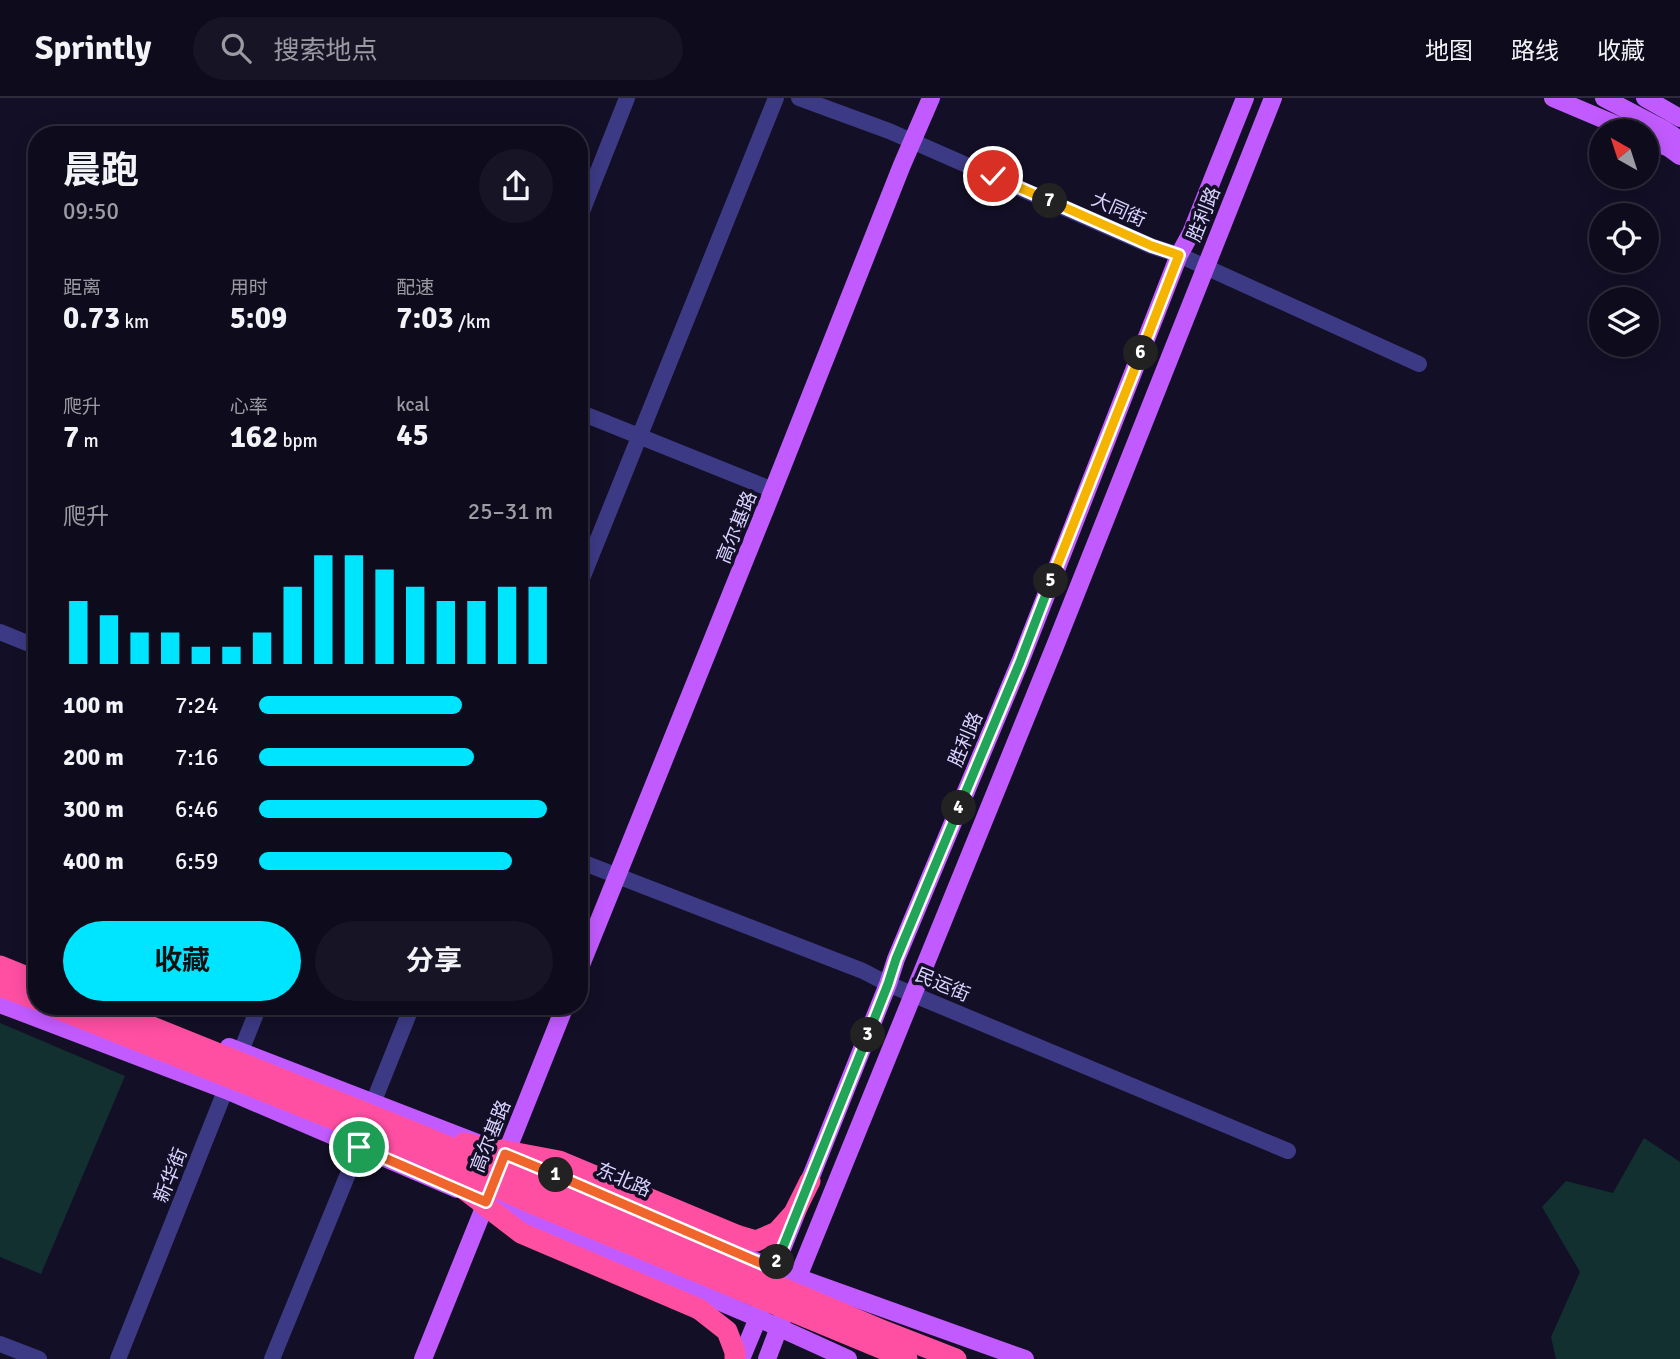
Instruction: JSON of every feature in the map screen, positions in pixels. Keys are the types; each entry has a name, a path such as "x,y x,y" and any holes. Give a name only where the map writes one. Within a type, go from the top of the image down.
{"highway":[{"path":"0,966 28,977"},
{"path":"0,986 28,997"},
{"name":"东北路","path":"75,1015 419,1144 956,1359"},
{"name":"东北路","path":"121,1015 419,1144 529,1202 907,1359"},
{"path":"419,1144 559,1161 756,1241 777,1232 794,1213 810,1181"},
{"path":"419,1144 521,1233 699,1309 727,1331 735,1359"}],"main road":[{"name":"高尔基路","path":"588,948 930,98"},
{"name":"胜利路","path":"741,1359 896,959 1020,662 1179,255 1191,233 1245,98"},
{"name":"胜利路","path":"767,1359 797,1277 1055,646 1273,98"},
{"path":"1553,98 1603,119"},
{"path":"1604,98 1680,140"},
{"path":"1645,98 1680,118"},
{"path":"1659,143 1680,156"},
{"path":"0,955 28,966"},
{"path":"0,1004 28,1015"},
{"path":"29,1015 226,1090 848,1359"},
{"name":"东北路","path":"150,1015 505,1154 774,1269 1025,1359"},
{"name":"高尔基路","path":"423,1359 561,1015"}],"street":[{"path":"588,196 627,98"},
{"path":"588,564 776,98"},
{"name":"大同街","path":"799,98 890,131 1152,246 1179,255 1419,363"},
{"path":"588,416 774,490"},
{"path":"0,632 28,643"},
{"name":"民运街","path":"588,865 863,971 888,984 1288,1151"},
{"name":"新华街","path":"118,1359 255,1015"},
{"path":"373,1103 408,1015"},
{"path":"272,1359 359,1147"},
{"path":"0,1344 39,1359"}],"green space":[{"path":"0,1023 125,1076 41,1274 0,1257"},
{"path":"1644,1138 1680,1162 1680,1359 1556,1359 1551,1337 1580,1272 1542,1207 1566,1181 1613,1193"}],"route":[{"path":"359,1147 486,1202 505,1154 774,1269 896,959 1020,662 1179,255 1152,246 993,176"}]}
